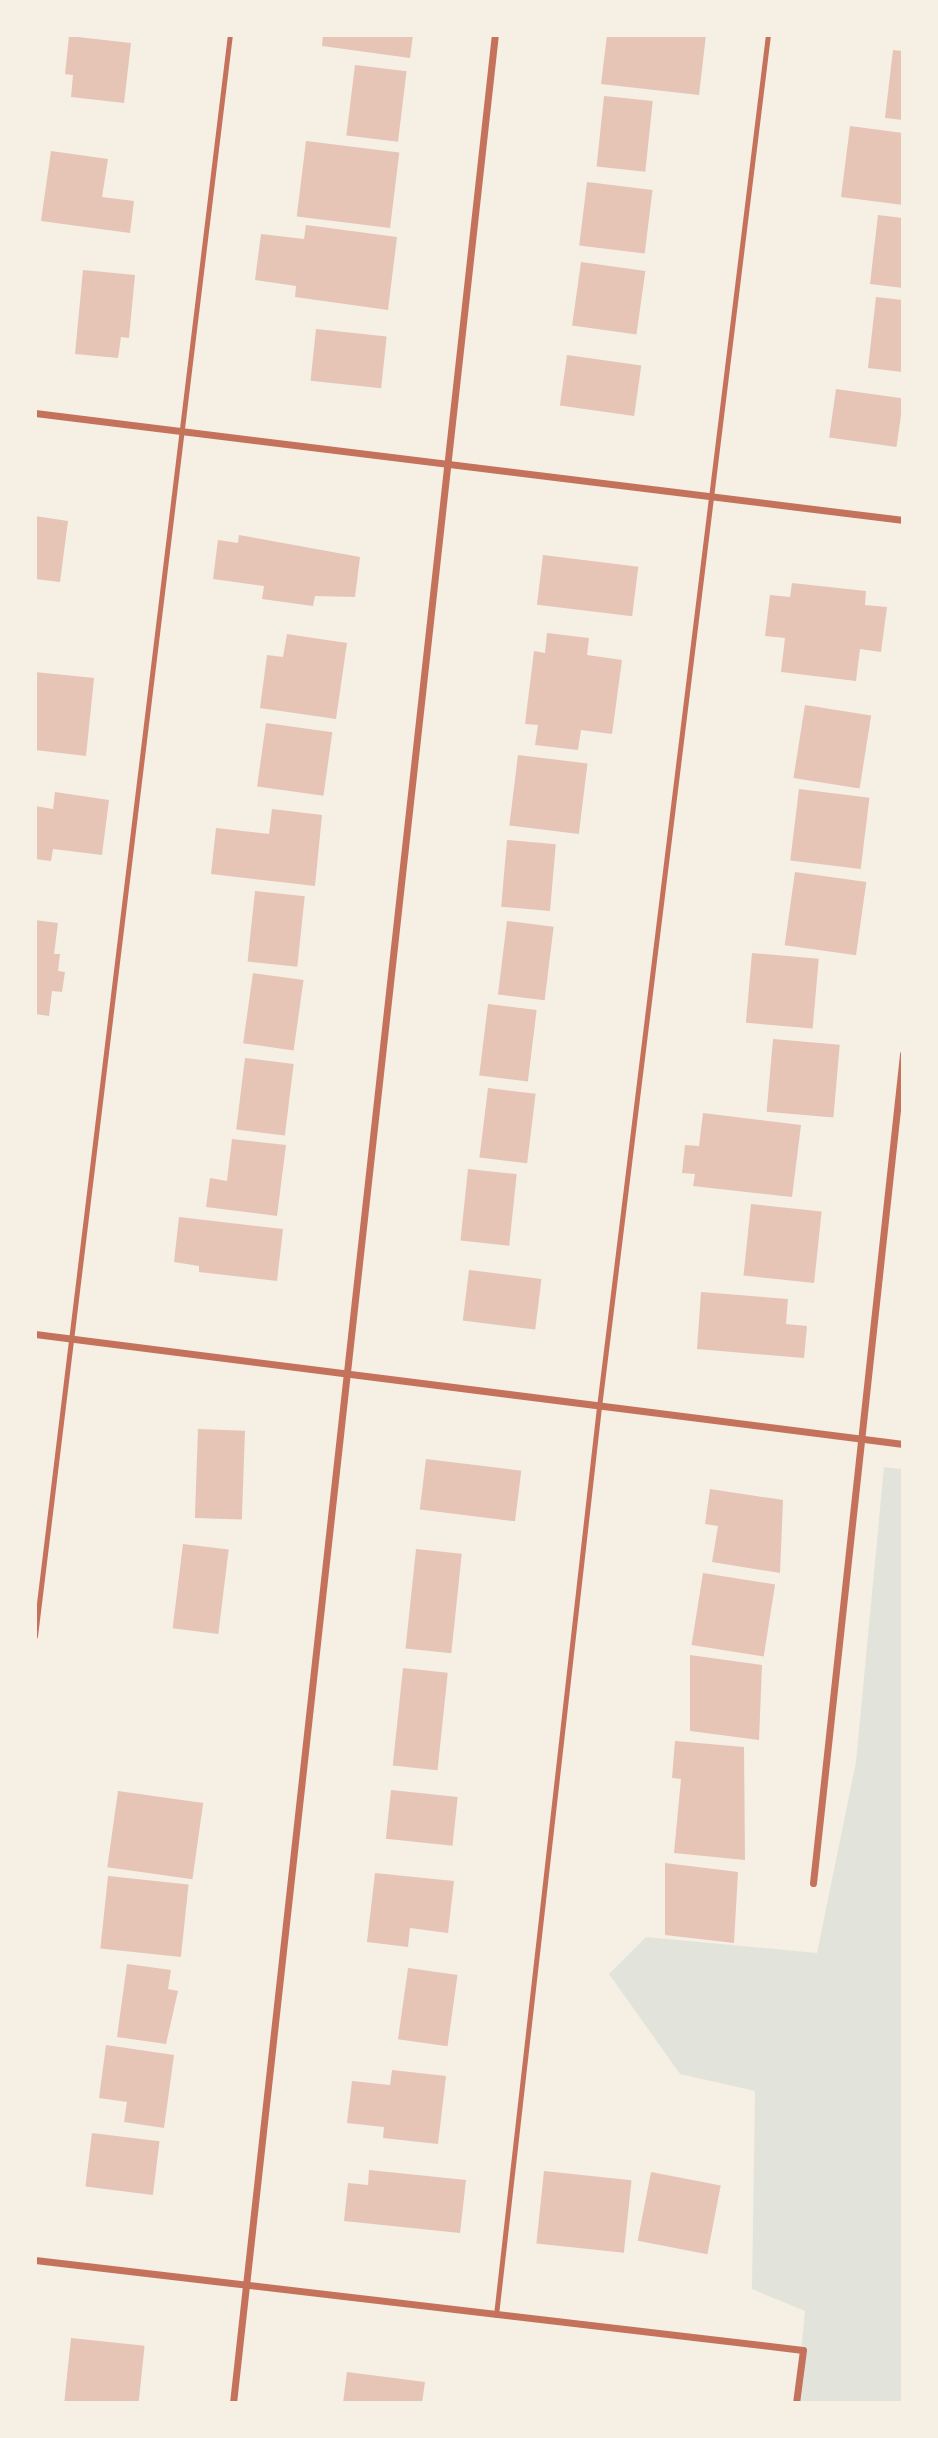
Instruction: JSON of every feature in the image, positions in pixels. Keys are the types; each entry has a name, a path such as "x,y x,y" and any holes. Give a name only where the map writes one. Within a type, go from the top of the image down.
{"street":[{"path":"233,2403 342,1374 495,35"},
{"path":"35,413 447,466 903,520"},
{"path":"813,1883 903,1054"},
{"path":"35,1334 903,1444"},
{"path":"35,2260 803,2350 796,2403"}],"lane":[{"path":"35,1636 230,35"},
{"path":"496,2315 599,1407 709,495 768,35"}],"shaded area":[{"path":"884,1467 903,1469 903,2403 796,2403 805,2311 752,2289 755,2091 680,2074 609,1974 646,1937 817,1953 856,1762"}],"building":[{"path":"323,35 413,35 410,58 322,46"},
{"path":"607,35 706,35 699,95 601,84"},
{"path":"69,36 131,43 124,103 71,97 73,75 65,74"},
{"path":"893,50 903,51 903,120 885,118"},
{"path":"355,65 407,71 398,142 346,135"},
{"path":"604,96 653,101 645,172 597,167"},
{"path":"850,126 903,133 903,205 841,197"},
{"path":"306,141 399,152 390,228 297,216"},
{"path":"51,151 108,159 102,197 134,201 130,233 41,221"},
{"path":"587,182 653,190 645,254 579,246"},
{"path":"878,215 903,218 903,288 870,284"},
{"path":"306,225 397,237 388,310 295,297 296,286 255,280 261,234 304,239"},
{"path":"581,262 645,271 636,334 572,325"},
{"path":"83,270 135,275 129,338 121,337 118,358 75,354"},
{"path":"876,297 903,300 903,372 868,368"},
{"path":"316,329 387,336 381,388 311,381"},
{"path":"567,355 641,365 634,416 560,406"},
{"path":"836,389 903,398 897,447 829,438"},
{"path":"35,516 68,521 60,582 35,579"},
{"path":"239,535 360,557 355,597 315,596 313,606 262,599 264,586 213,579 218,540 238,543"},
{"path":"543,555 638,567 632,616 537,605"},
{"path":"792,583 866,591 865,605 887,607 881,652 860,649 856,681 781,672 785,638 765,636 770,595 790,597"},
{"path":"547,633 589,638 587,655 622,660 612,734 581,730 578,750 535,745 538,725 525,724 534,651 545,653"},
{"path":"287,634 347,643 336,719 260,708 267,655 283,657"},
{"path":"35,672 94,678 86,756 35,750"},
{"path":"805,705 871,715 860,789 793,778"},
{"path":"266,723 332,732 323,796 257,786"},
{"path":"518,755 587,764 579,834 509,825"},
{"path":"799,789 869,798 861,869 790,860"},
{"path":"55,792 109,800 102,855 53,849 51,861 35,859 35,806 53,809"},
{"path":"272,809 322,815 315,886 211,874 216,828 269,834"},
{"path":"507,840 556,844 550,911 501,907"},
{"path":"795,872 866,882 856,955 785,945"},
{"path":"255,891 305,896 297,967 248,962"},
{"path":"35,920 58,923 54,954 60,954 58,971 65,972 62,992 52,991 49,1016 35,1014"},
{"path":"507,921 554,927 545,1000 498,994"},
{"path":"752,953 819,959 813,1029 746,1023"},
{"path":"253,973 304,980 294,1050 243,1043"},
{"path":"488,1004 537,1010 528,1081 479,1075"},
{"path":"773,1039 840,1045 833,1118 767,1112"},
{"path":"245,1058 294,1064 285,1135 236,1129"},
{"path":"488,1088 536,1094 527,1163 479,1157"},
{"path":"703,1113 801,1125 792,1197 693,1186 695,1174 682,1173 685,1145 699,1146"},
{"path":"232,1139 286,1145 277,1216 206,1207 210,1178 227,1181"},
{"path":"468,1169 517,1174 509,1246 460,1241"},
{"path":"751,1204 822,1211 814,1283 743,1276"},
{"path":"179,1217 283,1229 277,1281 199,1272 199,1266 174,1262"},
{"path":"469,1270 541,1279 535,1330 463,1321"},
{"path":"701,1292 788,1299 786,1324 807,1326 804,1358 697,1349"},
{"path":"198,1429 245,1431 242,1520 195,1518"},
{"path":"426,1459 521,1471 515,1521 420,1510"},
{"path":"710,1489 783,1500 780,1573 712,1562 718,1526 705,1524"},
{"path":"183,1544 229,1550 218,1634 173,1628"},
{"path":"416,1549 462,1554 451,1653 406,1648"},
{"path":"703,1573 775,1584 764,1657 692,1645"},
{"path":"690,1655 762,1665 759,1740 690,1731"},
{"path":"403,1668 448,1673 438,1770 393,1765"},
{"path":"675,1741 744,1747 745,1860 674,1853 681,1779 672,1778"},
{"path":"391,1790 458,1797 453,1846 386,1839"},
{"path":"118,1791 203,1803 192,1879 107,1867"},
{"path":"665,1863 738,1872 734,1943 665,1935"},
{"path":"375,1873 454,1881 448,1933 410,1928 408,1947 367,1942"},
{"path":"108,1876 189,1884 181,1957 100,1949"},
{"path":"127,1964 171,1970 168,1989 178,1991 166,2044 117,2037"},
{"path":"408,1968 458,1975 447,2046 398,2039"},
{"path":"106,2045 174,2055 164,2128 124,2122 127,2102 99,2098"},
{"path":"392,2070 446,2076 438,2144 383,2138 384,2127 347,2123 352,2081 390,2085"},
{"path":"92,2133 159,2141 153,2195 85,2187"},
{"path":"369,2170 466,2180 460,2233 344,2221 348,2183 368,2185"},
{"path":"544,2171 632,2180 624,2253 536,2244"},
{"path":"651,2172 721,2186 707,2254 638,2241"},
{"path":"71,2338 145,2346 139,2403 64,2403"},
{"path":"347,2372 425,2382 422,2403 343,2403"}]}
